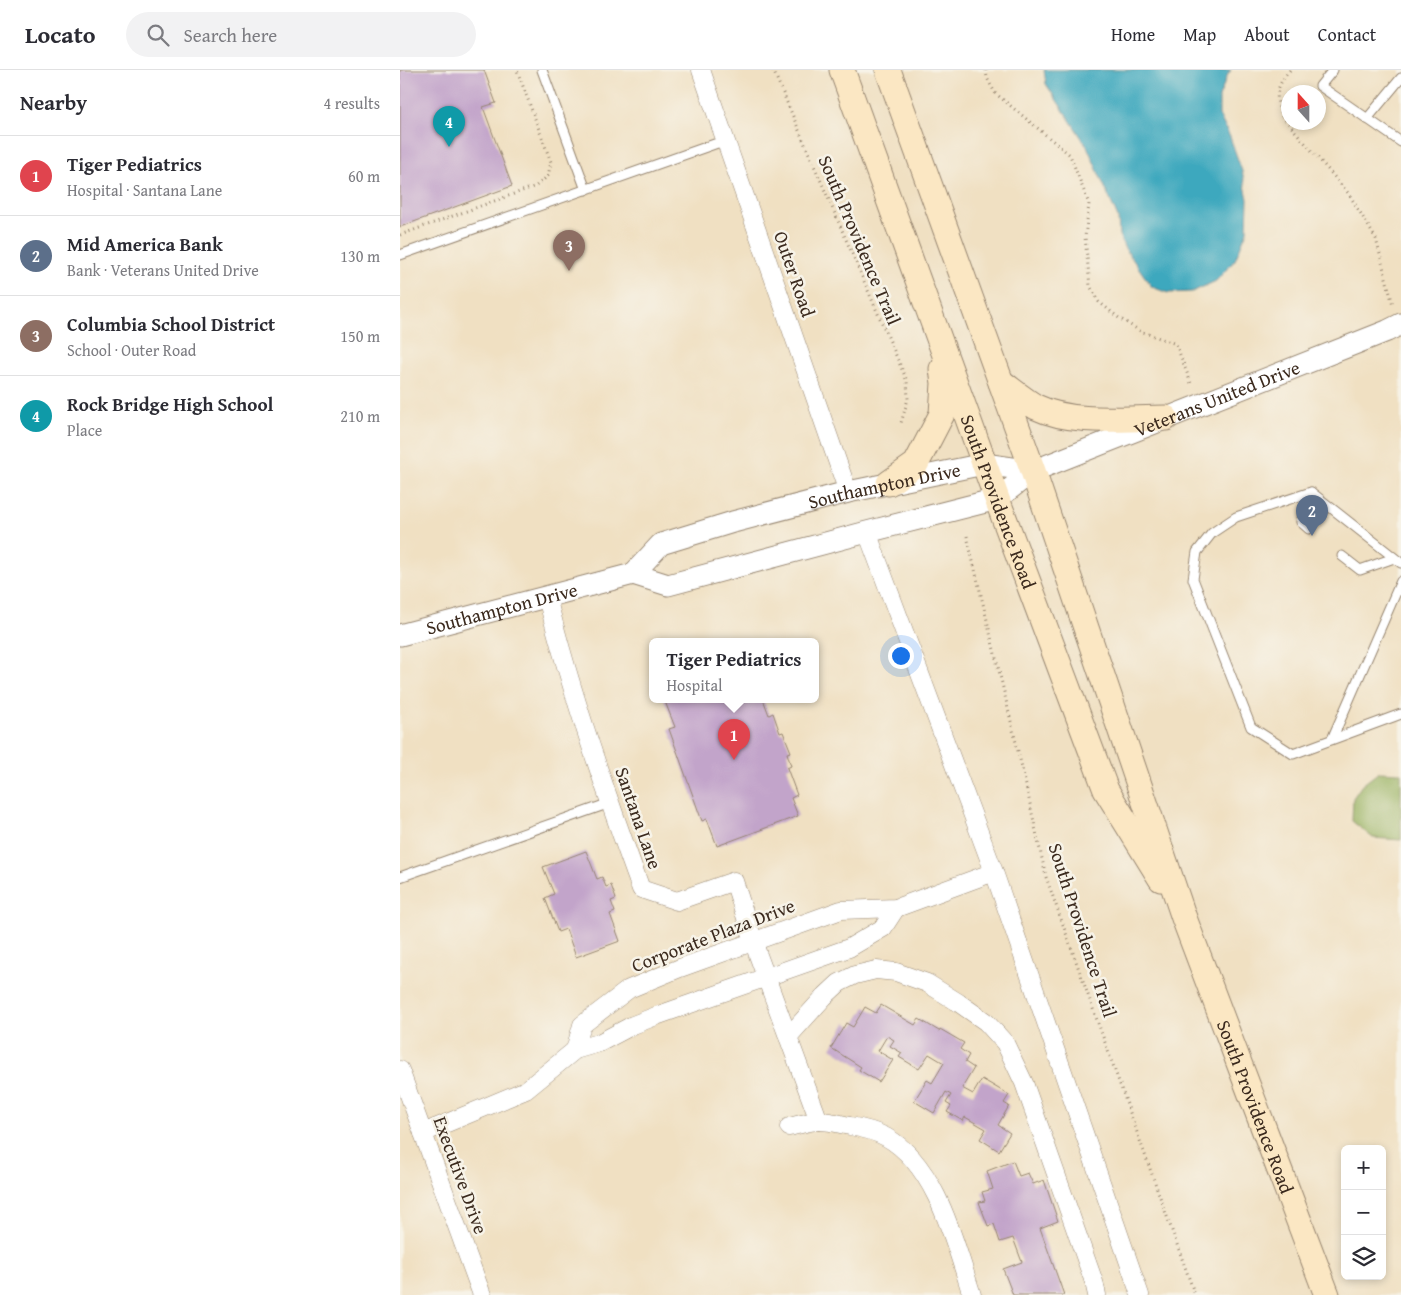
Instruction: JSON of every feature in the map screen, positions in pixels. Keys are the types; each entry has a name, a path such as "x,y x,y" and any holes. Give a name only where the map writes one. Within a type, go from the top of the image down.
{"main road":[{"name":"South Providence Road","path":"842,70 984,464 1106,790 1184,918"},
{"name":"South Providence Road","path":"888,70 1033,471 1184,918 1327,1295"},
{"path":"889,484 916,464 942,414 944,384 938,336"},
{"path":"1001,382 1035,406 1055,414 1083,419 1166,418"}],"street":[{"name":"Outer Road","path":"701,70 848,492"},
{"name":"Veterans United Drive","path":"1033,471 1200,404 1256,384 1387,331 1399,324"},
{"name":"Southampton Drive","path":"400,635 633,574 661,544 733,522 848,492 984,464 1033,471"},
{"name":"Southampton Drive","path":"633,574 668,585 997,499 1033,471"},
{"path":"867,532 994,872 1140,1295"},
{"name":"Santana Lane","path":"547,597 561,652 610,803 641,889 677,901 734,881 766,977 819,1121"},
{"name":"Corporate Plaza Drive","path":"575,1050 582,1025 629,989 680,968 841,910 896,908 994,872"},
{"path":"423,1133 526,1090 575,1050 599,1043 633,1025 656,1016 849,948 883,928 896,908"},
{"path":"788,1037 839,983 855,975 876,970 896,972 927,983 986,1022 1005,1044 1024,1083 1097,1295"},
{"name":"Executive Drive","path":"400,1070 482,1295"},
{"path":"789,1127 819,1121 865,1129 887,1138 906,1152 931,1184 946,1219 972,1295"}],"lane":[{"path":"542,70 586,190"},
{"path":"1333,70 1320,86 1401,142"},
{"path":"1368,119 1401,78"},
{"path":"400,255 726,140"},
{"path":"1308,529 1301,522 1311,492"},
{"path":"1311,492 1397,561"},
{"path":"1311,492 1236,516 1212,533 1197,552 1193,579 1251,727 1293,754 1401,714"},
{"path":"1342,556 1360,570 1397,561"},
{"path":"1332,739 1398,594 1401,581"},
{"path":"400,877 610,803"}],"path":[{"path":"400,235 536,186 548,176 551,162 517,70"},
{"name":"South Providence Trail","path":"773,70 907,382 908,399 901,423"},
{"path":"986,70 987,78 995,93 1070,155 1089,204 1085,236 1090,286 1099,302 1119,318 1140,331 1176,344 1200,404"},
{"path":"1290,70 1280,82 1276,102 1282,116 1349,194 1376,239 1399,324"},
{"name":"South Providence Trail","path":"967,536 1046,877 1195,1295"}],"green space":[{"path":"1379,772 1401,773 1401,840 1373,838 1352,821 1353,798 1362,785"}],"water":[{"path":"1044,70 1231,70 1219,97 1219,115 1230,137 1242,171 1248,199 1247,231 1235,260 1216,281 1192,292 1168,293 1152,287 1124,247 1119,235 1118,218 1087,146 1046,84"}],"building":[{"path":"400,70 484,70 496,103 483,107 512,186 400,227"},
{"path":"666,703 764,703 769,715 773,713 780,733 783,732 791,752 787,753 791,766 787,768 797,795 791,798 798,816 717,846 707,819 702,821 669,729 675,727"},
{"path":"586,851 597,879 602,877 606,887 611,885 616,899 611,901 615,912 610,914 620,941 576,957 566,929 558,932 545,898 554,894 543,867"},
{"path":"881,1005 915,1025 919,1019 964,1043 960,1049 969,1055 965,1062 974,1068 962,1088 973,1094 982,1079 1009,1095 1004,1103 1009,1106 998,1125 1010,1133 999,1151 980,1139 986,1129 965,1117 963,1121 947,1112 951,1106 946,1103 951,1095 946,1092 934,1113 914,1101 927,1080 932,1083 944,1063 929,1054 919,1069 899,1057 902,1053 890,1046 894,1040 887,1036 878,1051 893,1060 879,1082 859,1070 861,1067 831,1048 846,1023 853,1027 865,1007 876,1013"},
{"path":"1013,1161 1019,1176 1028,1173 1033,1184 1044,1180 1058,1221 1040,1228 1064,1295 1013,1295 1003,1269 1022,1262 1013,1238 1000,1242 994,1224 988,1226 979,1202 985,1201 982,1192 993,1189 987,1171"}],"place":[{"name":"Rock Bridge High School","path":"449,147"},
{"name":"Columbia School District","path":"569,271"},
{"name":"Mid America Bank","path":"1312,536"},
{"name":"Tiger Pediatrics","path":"734,760"}]}
